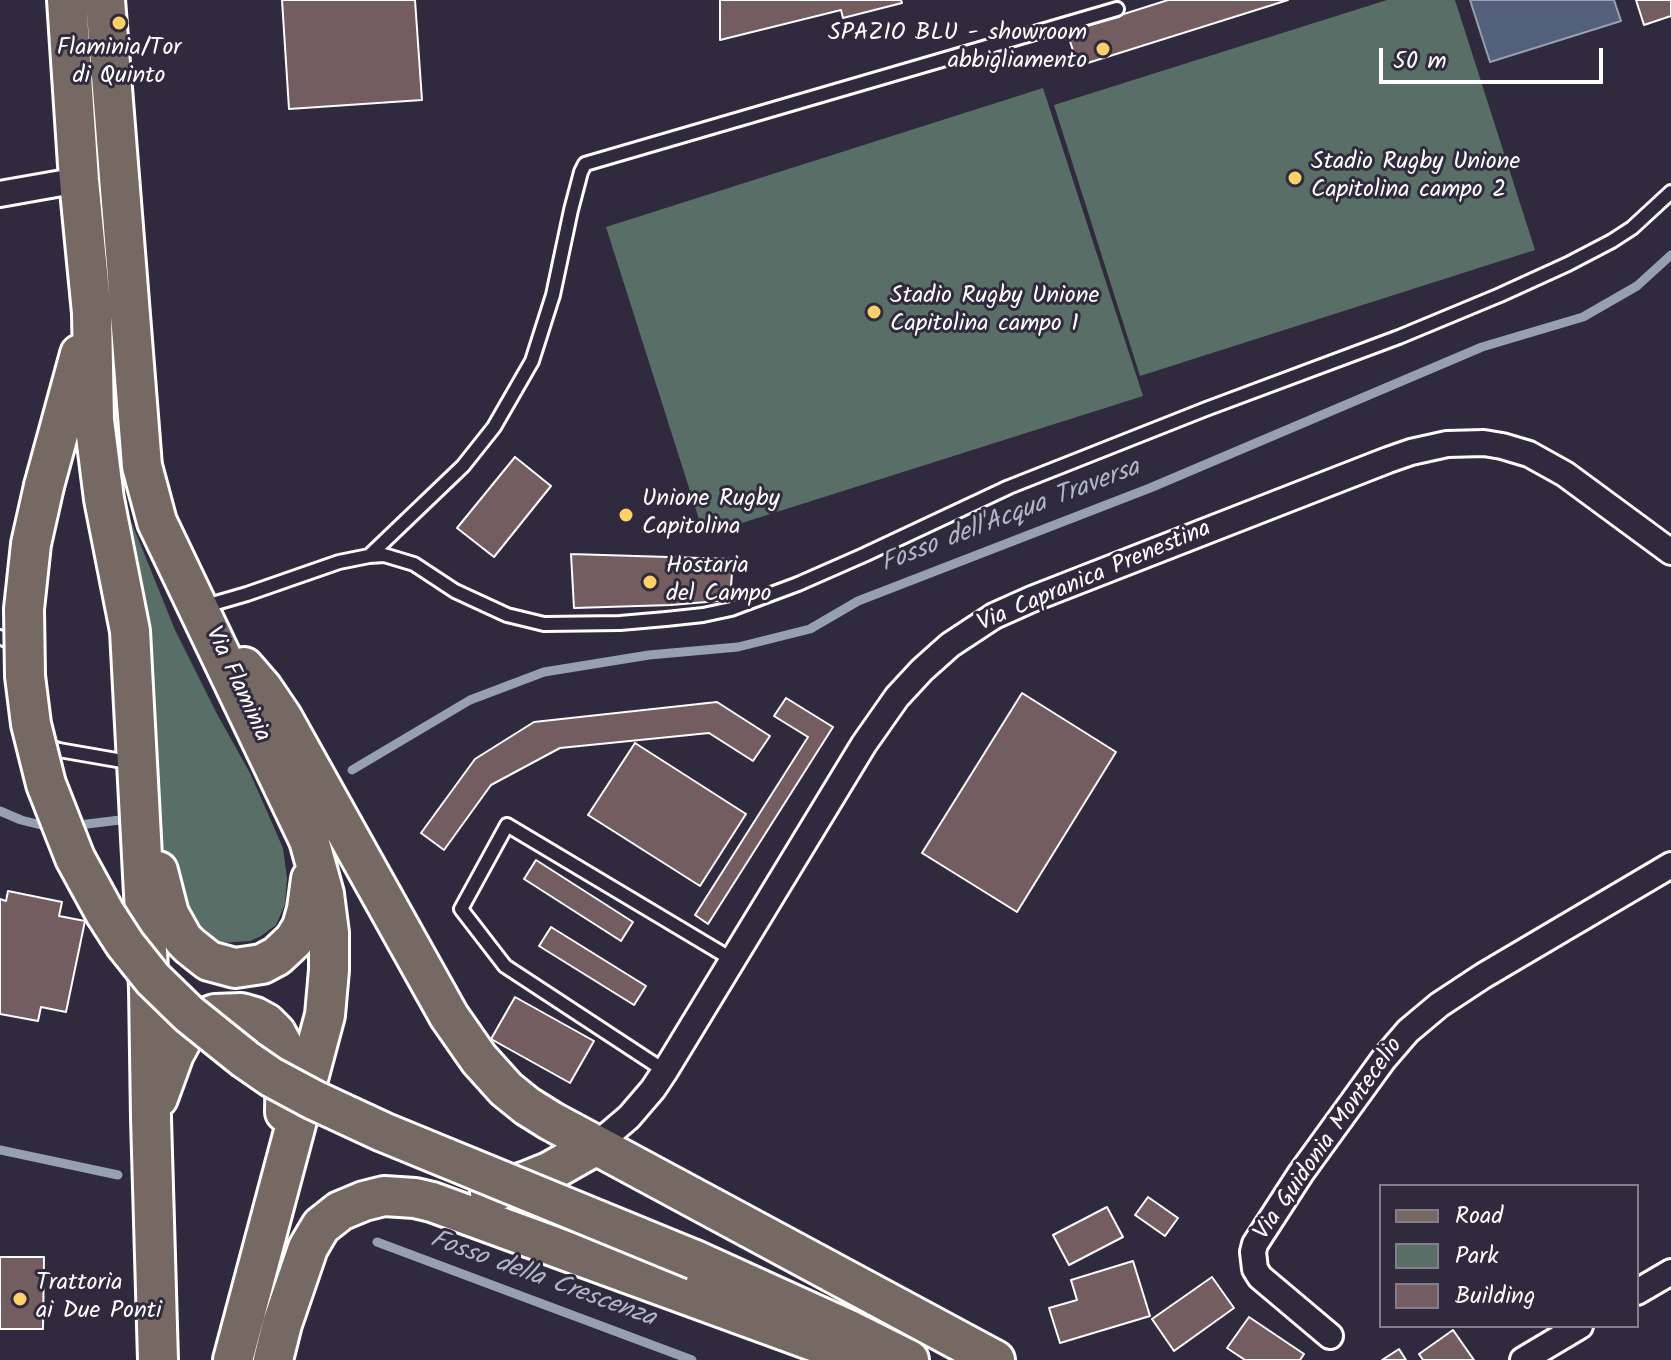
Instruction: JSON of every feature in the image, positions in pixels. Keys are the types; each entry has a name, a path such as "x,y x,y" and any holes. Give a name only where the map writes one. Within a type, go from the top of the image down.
{"main road":[{"path":"67,0 92,313 96,447 130,631 149,988 158,1360"},
{"name":"Via Flaminia","path":"105,0 142,466 157,522 309,840 326,905 329,933 328,993 319,1040 233,1360"},
{"path":"92,313 32,536 24,609 25,676 31,724 46,784 75,858 125,944 153,979 189,1014 271,1077 314,1100 383,1132 695,1260 909,1360"},
{"path":"216,643 255,679 282,717 439,999 498,1082 527,1106 595,1146 995,1360"},
{"path":"141,823 156,862 169,914 178,931 190,946 209,961 235,968 252,967 270,960 283,951 298,933 310,893 309,840"},
{"path":"151,1118 174,1054 185,1034 204,1018 215,1014 241,1013 255,1017 276,1033 286,1058 284,1163"},
{"path":"432,1202 490,1193 529,1180 595,1146"},
{"path":"273,1360 308,1248 321,1226 340,1211 376,1197 405,1197 432,1202 865,1360"}],"street":[{"path":"0,194 79,180"},
{"name":"Via Capranica Prenestina","path":"595,1146 642,1103 665,1071 864,744 897,697 950,645 977,626 1012,608 1400,455 1447,444 1484,443 1529,454 1565,474 1671,552"},
{"name":"Via Guidonia Montecelio","path":"1330,1336 1260,1277 1255,1269 1255,1244 1301,1173 1383,1060 1408,1031 1439,1005 1671,865"},
{"path":"1639,1291 1671,1272"},
{"path":"1523,1360 1577,1328"}],"lane":[{"path":"369,556 463,466 494,427 532,361 553,295 571,210 585,164 1117,9"},
{"path":"199,608 339,562 384,555 414,564 455,591 492,609 518,619 544,624 620,623 703,615 731,609 837,567 1009,487 1500,295 1612,241 1632,228 1671,192"},
{"path":"0,637 12,643 17,651 22,670 23,717 35,741 50,748 137,764"},
{"path":"665,1071 505,966 461,909 507,825 733,960"}],"green space":[{"name":"Stadio Rugby Unione Capitolina campo 2","path":"1387,0 1455,0 1535,250 1140,376 1054,105"},
{"name":"Stadio Rugby Unione Capitolina campo 1","path":"1043,88 1143,396 704,535 606,227"},
{"path":"131,521 175,630 250,773 283,848 287,878 285,904 276,925 250,941 220,943 211,941 195,929 168,867 153,809 150,633"}],"water":[{"path":"1470,0 1614,0 1621,21 1490,62"}],"building":[{"path":"282,0 415,0 422,100 289,109"},
{"path":"720,0 901,0 902,3 843,18 841,10 720,40"},
{"name":"SPAZIO BLU - showroom abbigliamento","path":"1168,0 1288,0 1078,66 1067,32"},
{"path":"1636,0 1671,0 1671,16 1644,25"},
{"path":"515,457 551,486 494,557 457,528"},
{"path":"571,554 733,559 730,600 574,608"},
{"path":"1022,693 1116,752 1017,912 922,853"},
{"path":"786,698 833,727 708,924 695,915 808,737 774,716"},
{"path":"717,702 770,736 753,761 709,733 560,748 491,785 444,850 421,833 475,759 534,722"},
{"path":"635,743 746,814 700,886 588,815"},
{"path":"536,860 633,922 621,941 524,879"},
{"path":"8,891 62,902 59,916 85,921 66,1012 41,1007 38,1021 0,1014 0,899 6,901"},
{"path":"551,927 646,986 634,1005 539,946"},
{"path":"515,997 594,1041 570,1083 491,1039"},
{"path":"1148,1197 1178,1218 1165,1236 1135,1215"},
{"path":"1107,1207 1123,1237 1069,1265 1053,1235"},
{"path":"0,1257 44,1257 43,1329 0,1329"},
{"path":"1133,1261 1150,1316 1060,1343 1049,1308 1077,1300 1071,1280"},
{"path":"1212,1277 1234,1308 1174,1351 1152,1319"},
{"path":"1249,1317 1304,1354 1300,1360 1245,1360 1227,1348"},
{"path":"1453,1330 1474,1360 1423,1360 1419,1354"},
{"path":"1399,1349 1406,1360 1382,1360"}],"waterway":[{"name":"Fosso dell'Acqua Traversa","path":"352,770 470,700 544,672 649,655 738,647 810,629 858,601 1150,488 1482,347 1583,317 1637,286 1671,255"},
{"name":"Fosso dell'Acqua Traversa","path":"0,811 53,828"},
{"name":"Fosso dell'Acqua Traversa","path":"71,826 120,820"},
{"name":"Fosso della Crescenza","path":"0,1150 118,1175"},
{"name":"Fosso della Crescenza","path":"377,1242 692,1360"}],"place":[{"name":"Flaminia/Tor di Quinto","path":"119,23"},
{"name":"SPAZIO BLU - showroom abbigliamento","path":"1103,49"},
{"name":"Stadio Rugby Unione Capitolina campo 2","path":"1295,178"},
{"name":"Stadio Rugby Unione Capitolina campo 1","path":"874,312"},
{"name":"Unione Rugby Capitolina","path":"626,515"},
{"name":"Hostaria del Campo","path":"650,582"},
{"name":"Trattoria ai Due Ponti","path":"20,1299"}]}
